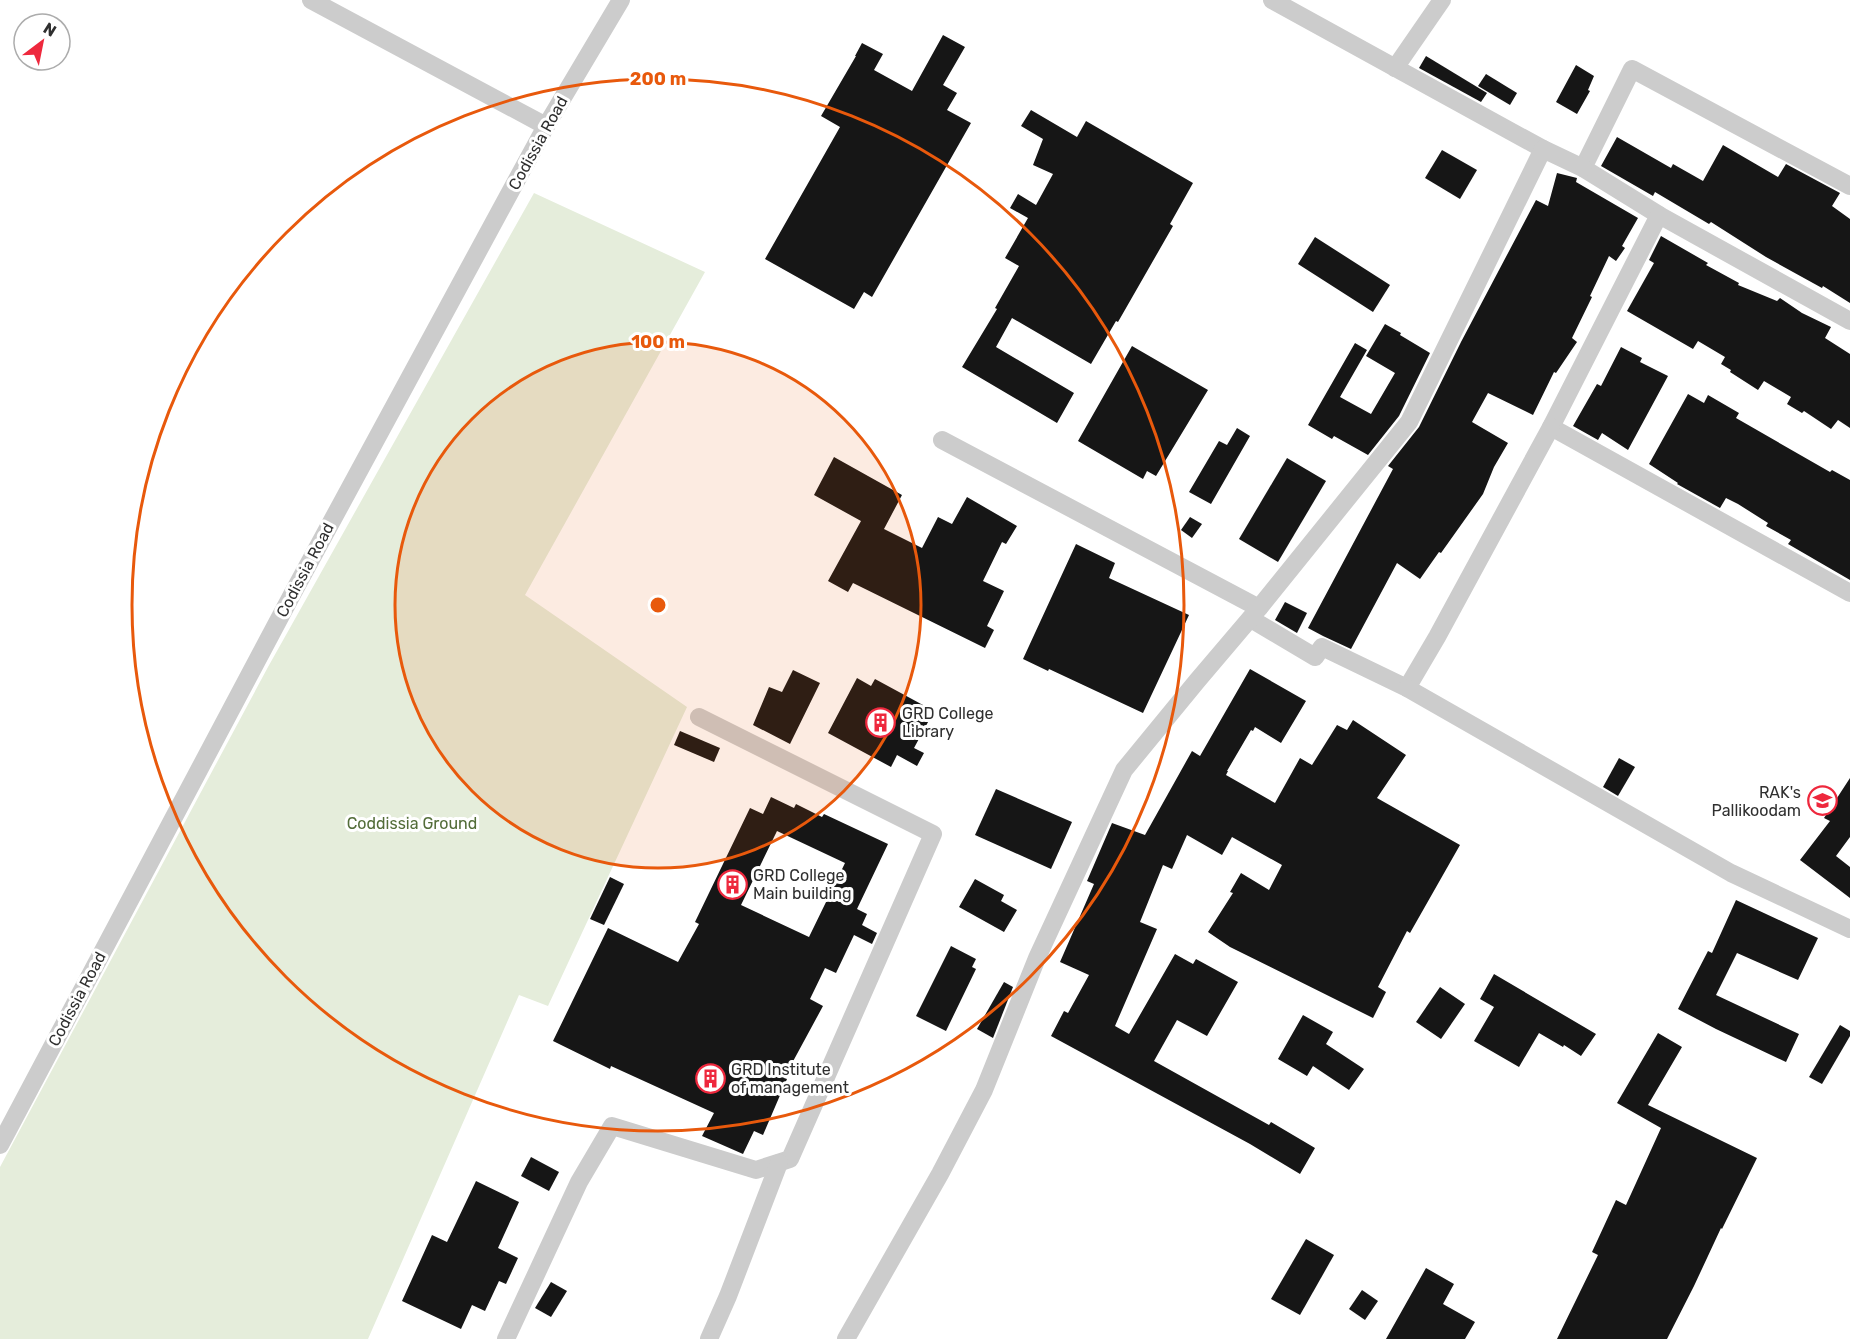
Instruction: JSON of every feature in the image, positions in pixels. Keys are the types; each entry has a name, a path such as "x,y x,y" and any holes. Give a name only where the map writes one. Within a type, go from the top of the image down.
{"street":[{"path":"311,0 546,126"},
{"name":"Codissia Road","path":"0,1145 289,599 546,126 621,0"},
{"path":"1272,0 1544,149 1583,168 1659,215 1850,321"},
{"path":"1395,68 1442,0"},
{"path":"1583,168 1632,69 1850,186"},
{"path":"846,1339 940,1174 984,1090 1037,958 1124,770 1255,613 1409,422 1544,149"},
{"path":"1407,688 1551,427 1659,215"},
{"path":"1551,427 1850,593"},
{"path":"942,440 1255,613 1315,657 1322,647 1407,688 1731,873 1850,928"},
{"path":"506,1339 579,1182 612,1126 756,1170 790,1159 933,834 699,717"},
{"path":"709,1339 779,1163"}],"green space":[{"name":"Coddissia Ground","path":"534,193 705,272 525,595 687,707 548,1006 519,995 368,1339 0,1339 0,1167 268,667"}],"building":[{"path":"943,35 965,47 943,85 957,93 947,110 971,123 872,297 864,292 854,309 765,259 840,127 821,116 862,43 883,54 874,70 912,91"},
{"path":"1426,56 1487,93 1481,102 1419,68"},
{"path":"1576,65 1594,76 1588,90 1590,91 1577,114 1556,102"},
{"path":"1486,74 1517,93 1510,105 1478,86"},
{"path":"1031,110 1077,137 1086,121 1193,183 1170,224 1173,226 1091,364 1012,318 996,347 1074,393 1057,423 962,367 997,309 995,308 1019,266 1005,258 1028,218 1010,208 1018,194 1036,205 1053,174 1033,165 1043,139 1021,126"},
{"path":"1617,137 1671,168 1673,164 1703,181 1723,145 1778,177 1786,164 1840,193 1832,206 1850,219 1850,303 1823,286 1822,288 1766,257 1711,222 1709,224 1655,192 1653,196 1601,166"},
{"path":"1442,150 1477,170 1460,199 1425,178"},
{"path":"1557,173 1577,178 1576,182 1638,218 1622,246 1625,248 1616,261 1609,256 1572,338 1577,342 1556,373 1554,372 1533,415 1488,393 1472,422 1508,443 1494,467 1483,494 1441,553 1439,552 1420,579 1397,563 1351,649 1323,636 1308,628 1393,469 1388,466 1419,427 1536,200 1548,206"},
{"path":"1661,236 1708,263 1706,265 1739,283 1738,285 1777,301 1780,298 1802,313 1831,327 1825,338 1850,354 1850,428 1838,420 1831,429 1804,411 1802,413 1787,404 1791,397 1764,381 1758,390 1730,372 1731,370 1721,364 1725,357 1698,341 1693,349 1627,311 1654,263 1649,260"},
{"path":"1315,237 1390,285 1373,312 1298,264"},
{"path":"1385,324 1430,353 1399,416 1368,455 1308,425 1355,343 1367,350 1340,397 1371,414 1395,373 1366,356"},
{"path":"1132,346 1208,390 1156,476 1147,471 1143,479 1078,441"},
{"path":"1621,347 1642,358 1640,362 1668,376 1628,450 1602,433 1598,440 1573,426 1597,384 1601,386"},
{"path":"1688,394 1704,403 1708,395 1739,413 1736,418 1830,472 1832,470 1850,480 1850,580 1788,544 1791,540 1766,526 1768,523 1738,504 1726,498 1720,508 1677,484 1649,464"},
{"path":"1237,428 1250,436 1211,504 1189,492 1219,441 1227,445"},
{"path":"834,457 902,495 884,529 922,548 938,517 952,524 967,497 1017,526 1006,544 1002,542 983,581 1004,591 987,626 994,630 985,648 853,583 848,592 828,581 861,521 814,495"},
{"path":"1287,458 1326,481 1278,562 1239,539"},
{"path":"1190,517 1202,524 1192,538 1181,530"},
{"path":"1076,544 1115,563 1109,578 1189,615 1143,713 1023,659"},
{"path":"1285,602 1307,613 1297,633 1275,620"},
{"path":"1250,669 1306,701 1281,743 1255,727 1253,731 1251,730 1226,775 1275,803 1300,758 1312,765 1337,725 1347,730 1353,720 1406,755 1377,798 1460,845 1410,933 1407,931 1378,987 1386,992 1373,1018 1230,947 1208,932 1233,893 1230,892 1241,873 1269,890 1282,865 1232,837 1222,855 1187,835 1172,869 1163,865 1140,922 1157,929 1115,1026 1129,1034 1175,954 1193,964 1196,959 1238,982 1207,1036 1177,1020 1154,1061 1269,1125 1271,1122 1315,1148 1300,1174 1250,1144 1051,1036 1064,1011 1068,1013 1089,975 1060,962 1094,884 1087,881 1112,823 1145,835 1192,751 1200,756"},
{"path":"793,670 820,683 790,744 753,725 769,687 782,692"},
{"name":"GRD College Library","path":"857,678 871,686 875,679 934,711 914,748 924,753 917,766 897,755 891,767 828,733"},
{"path":"680,731 720,748 714,762 674,745"},
{"path":"1619,758 1635,767 1618,796 1603,787"},
{"path":"1850,778 1850,837 1836,856 1850,867 1850,898 1800,860 1830,821 1824,818"},
{"path":"996,789 1072,822 1051,869 975,835"},
{"path":"771,797 794,808 796,804 822,817 824,814 888,844 857,909 867,914 862,925 877,933 872,944 854,935 836,973 825,968 810,999 823,1006 784,1078 787,1079 763,1135 754,1131 743,1154 702,1136 714,1113 611,1066 610,1069 553,1041 608,928 678,962 699,924 695,922 750,808 763,814","holes":["777,831 845,863 809,937 741,905"]},
{"path":"610,877 624,884 604,925 590,919"},
{"path":"975,879 1004,895 1001,901 1017,910 1004,932 959,907"},
{"path":"1736,900 1818,938 1798,980 1737,953 1716,995 1799,1034 1786,1062 1678,1009 1708,951 1712,953"},
{"path":"951,946 976,959 972,967 976,969 946,1031 916,1016"},
{"path":"1494,974 1596,1034 1581,1056 1539,1033 1519,1067 1474,1041 1494,1007 1480,999"},
{"path":"1004,982 1013,987 993,1038 977,1029"},
{"path":"1440,987 1465,1004 1441,1039 1416,1022"},
{"path":"1303,1015 1333,1032 1326,1044 1364,1069 1349,1090 1313,1066 1307,1076 1278,1059"},
{"path":"1840,1025 1850,1031 1850,1036 1822,1084 1809,1077"},
{"path":"1658,1033 1682,1047 1648,1105 1757,1158 1667,1339 1557,1339 1598,1255 1592,1252 1616,1200 1626,1205 1661,1128 1617,1103"},
{"path":"531,1157 559,1172 549,1191 521,1176"},
{"path":"476,1181 519,1202 498,1248 518,1258 506,1284 499,1281 485,1311 472,1305 461,1329 402,1301 432,1235 447,1242"},
{"path":"1306,1239 1334,1255 1300,1315 1271,1299"},
{"path":"1426,1268 1454,1284 1443,1304 1475,1322 1465,1339 1386,1339"},
{"path":"551,1282 567,1291 551,1317 535,1308"},
{"path":"1362,1290 1378,1301 1365,1320 1349,1309"}],"place":[{"name":"GRD College Library","path":"881,722"},
{"name":"RAK's Pallikoodam","path":"1822,801"},
{"name":"GRD College Main building","path":"732,884"},
{"name":"GRD Institute of management","path":"710,1078"}]}
